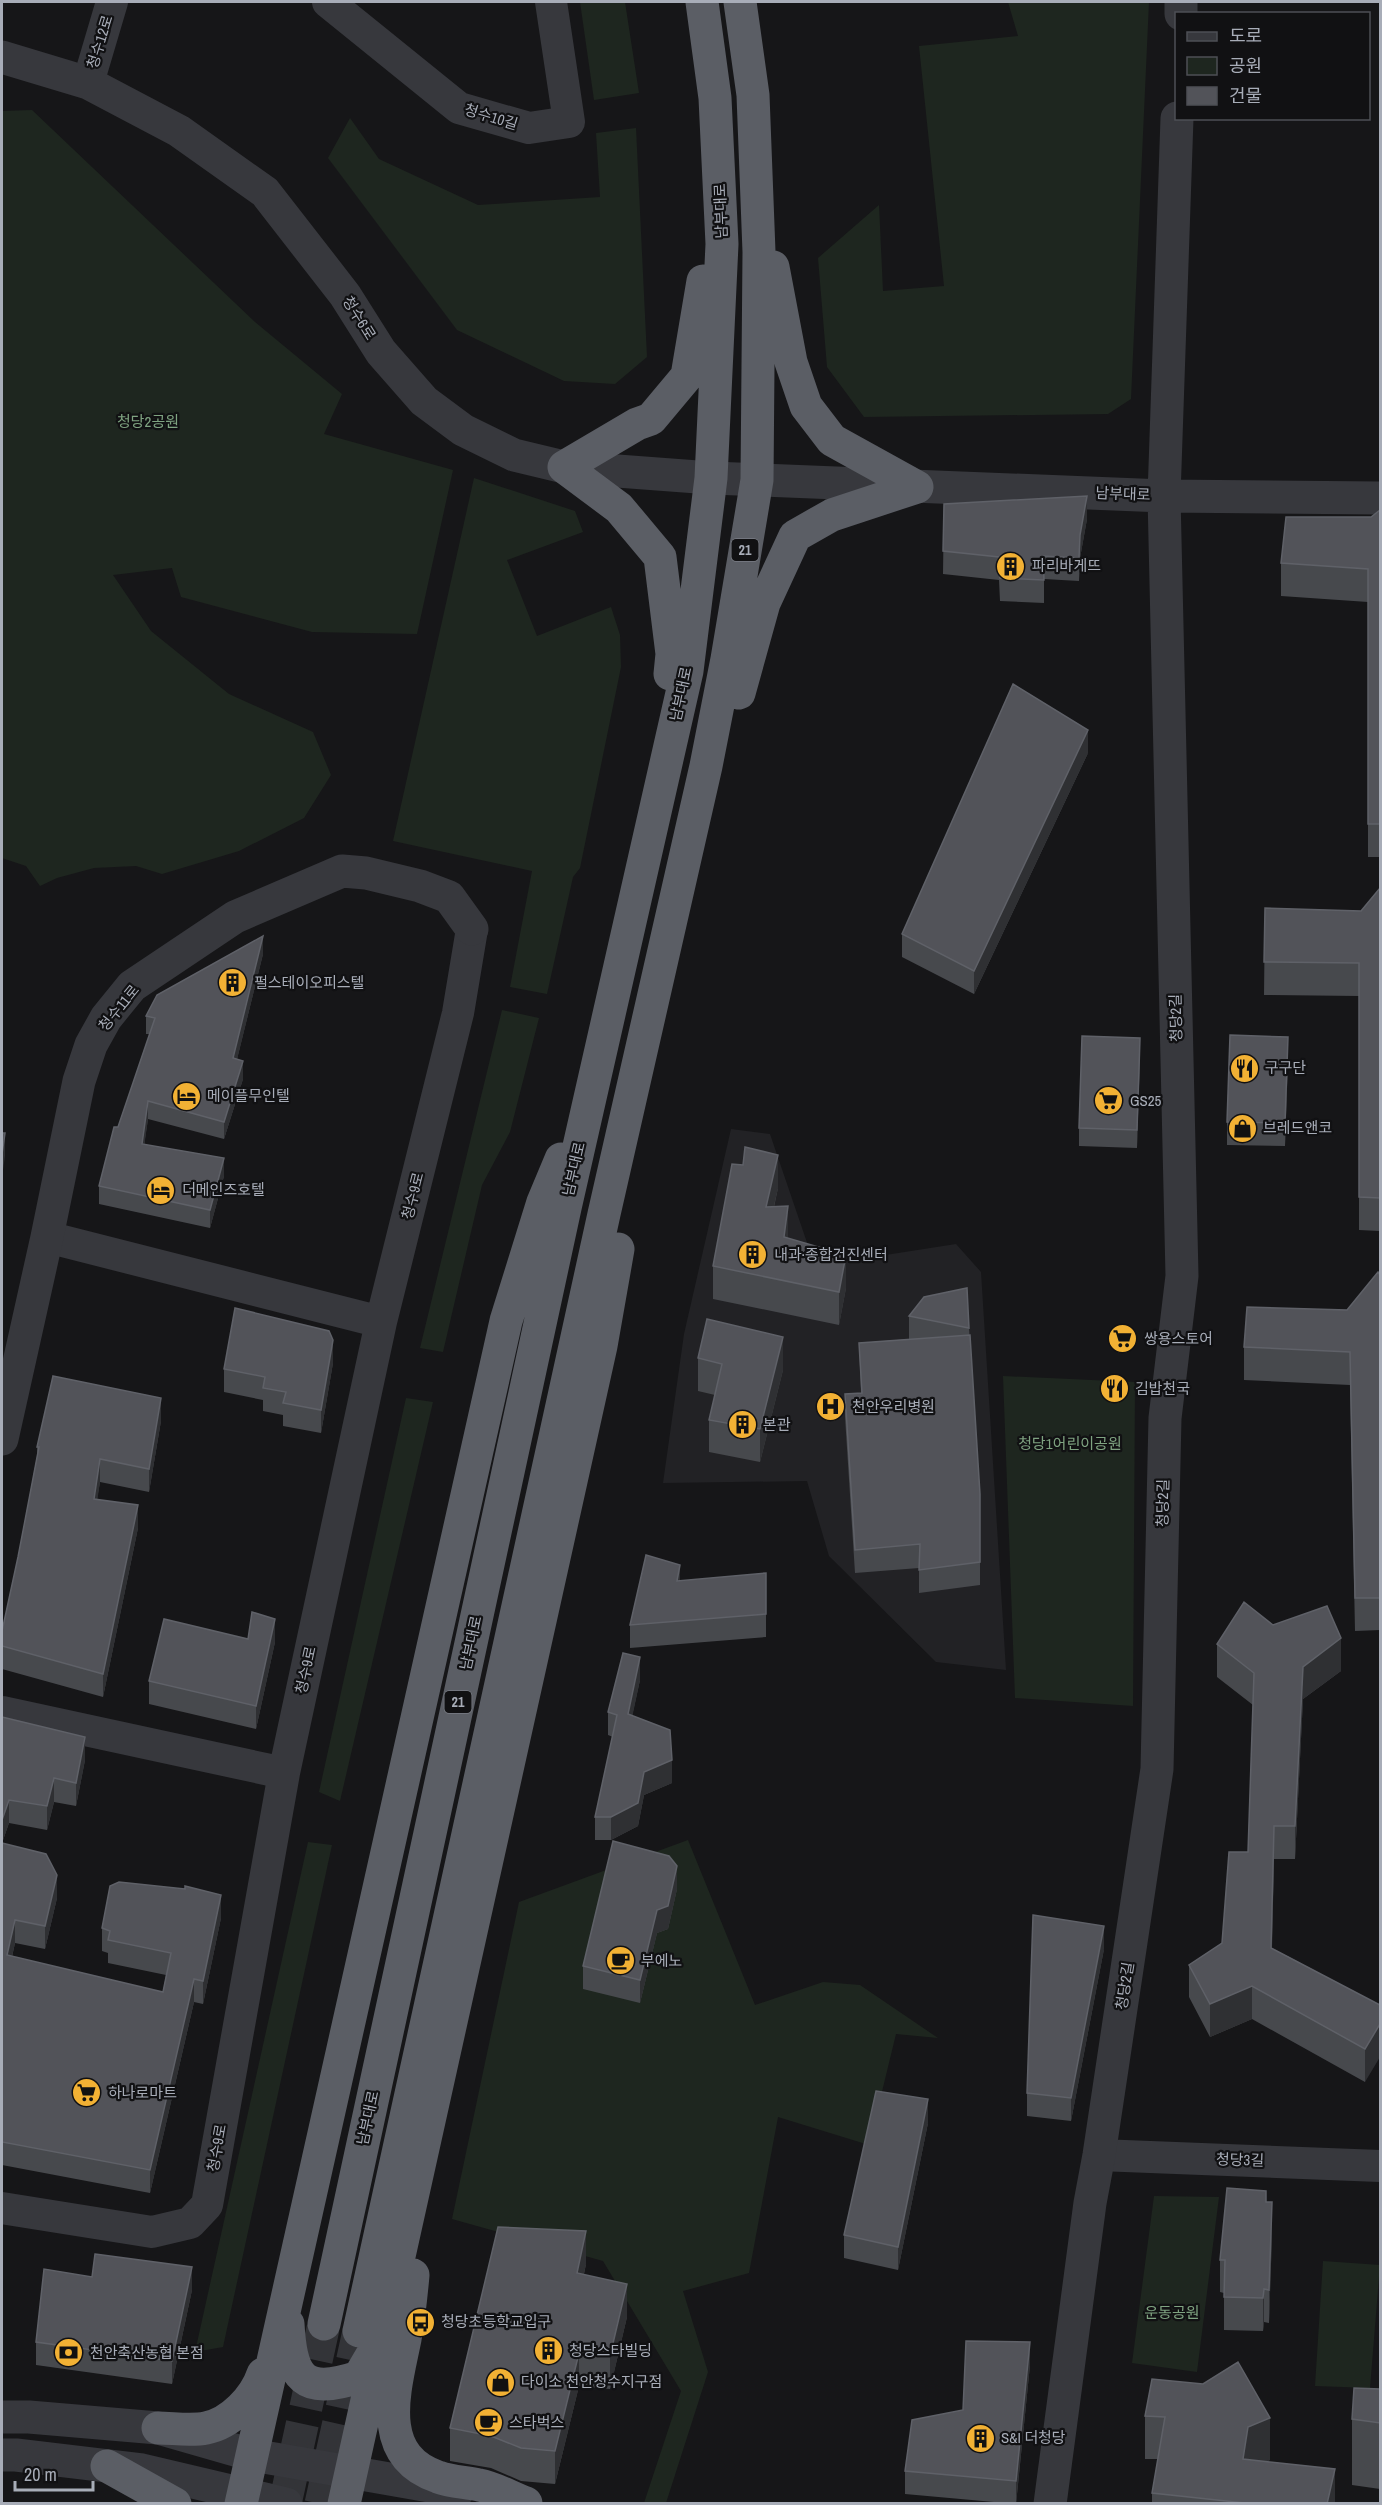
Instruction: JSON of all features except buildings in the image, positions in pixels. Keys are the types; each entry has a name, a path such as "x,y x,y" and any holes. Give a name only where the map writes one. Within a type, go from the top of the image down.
{"highway":[{"name":"남부대로","path":"324,2324 595,1080 687,671 711,478 722,244 715,98 702,2"},
{"name":"21","path":"369,2336 632,1089 706,766 727,659 757,480 759,252 753,95 740,2"},
{"path":"755,169 791,362 806,406 832,440 917,487"},
{"path":"664,771 672,654 660,558 619,508 564,467 637,424 651,419 687,376 720,175"},
{"path":"706,766 743,685 764,603 795,536 832,515 917,487"},
{"path":"242,2499 506,1321 543,1202 595,1080"},
{"path":"287,2298 290,2356 300,2376 319,2385 336,2384 359,2377 424,2141 601,1346 623,1219 632,1089"},
{"path":"424,2141 410,2314 394,2397 393,2419 397,2441 405,2455 417,2467 439,2478 481,2485 527,2503"},
{"path":"158,2428 204,2428 219,2424 242,2407 257,2389 263,2377 269,2346 287,2298"},
{"path":"344,2504 351,2472 369,2336"},
{"path":"107,2466 175,2504"}],"street":[{"name":"청수12로","path":"88,83 112,2"},
{"name":"청수10길","path":"328,2 459,108 529,128 569,122 551,2"},
{"name":"청수6로","path":"2,57 88,83 179,131 265,192 345,295 381,352 424,401 463,429 514,455 564,467 757,480"},
{"name":"청당2길","path":"1050,2504 1090,2203 1100,2155 1158,1769 1165,1418 1182,1276 1164,496 1177,120"},
{"name":"남부대로","path":"757,480 1164,496 1380,498"},
{"name":"청수11로","path":"2,1439 80,1081 91,1045 106,1018 132,986 236,917 342,871 366,873 420,885 449,897 472,929"},
{"name":"청수9로","path":"2,2208 152,2232 190,2223 207,2205 284,1773 381,1322 458,1013 472,929"},
{"path":"47,1237 381,1322"},
{"path":"2,1712 284,1773"},
{"name":"청당3길","path":"1100,2155 1380,2166"},
{"path":"2,2417 29,2417 158,2428 252,2455 527,2503"},
{"path":"2,2455 142,2470 242,2499 286,2504"}],"shaded area":[{"name":"천안우리병원","path":"731,1129 770,1134 815,1266 956,1244 981,1272 1006,1670 936,1662 829,1556 807,1481 663,1483 684,1334"}],"green space":[{"path":"580,2 625,2 639,93 594,100"},
{"path":"1008,2 1149,2 1131,399 1108,414 864,417 827,367 818,258 879,205 883,291 944,286 919,46 1018,36"},
{"name":"청당2공원","path":"32,110 255,322 342,394 324,434 453,470 417,634 312,632 181,597 172,568 113,575 151,631 229,694 313,732 331,775 304,818 239,851 162,874 136,866 94,868 57,878 40,886 26,866 2,858 2,111"},
{"path":"350,118 379,159 478,205 600,197 596,133 636,128 647,357 615,384 564,381 457,330 328,158"},
{"path":"474,478 575,511 583,532 507,560 537,636 611,607 620,635 621,667 580,868 573,877 547,994 510,987 532,871 393,841"},
{"path":"502,1010 539,1018 510,1132 482,1185 443,1352 420,1348"},
{"name":"청당1어린이공원","path":"1003,1376 1135,1382 1133,1706 1015,1698"},
{"path":"406,1398 433,1402 340,1801 319,1792"},
{"path":"688,1840 755,2005 823,1982 860,1985 938,2038 896,2034 869,2145 778,2117 749,2273 683,2291 708,2372 666,2503 644,2503 681,2391 603,2261 452,2219 519,1902"},
{"path":"308,1842 332,1845 223,2347 195,2352"},
{"name":"운동공원","path":"1154,2196 1219,2197 1197,2372 1132,2363"},
{"path":"1323,2261 1380,2265 1370,2388 1315,2386"}],"tunnel":[{"path":"285,2504 324,2324"},
{"path":"321,2504 359,2331"}],"place":[{"name":"파리바게뜨","path":"1011,566"},
{"name":"펄스테이오피스텔","path":"233,983"},
{"name":"구구단","path":"1244,1068"},
{"name":"메이플무인텔","path":"186,1096"},
{"name":"GS25","path":"1109,1101"},
{"name":"브레드앤코","path":"1242,1128"},
{"name":"더메인즈호텔","path":"161,1190"},
{"name":"내과·종합건진센터","path":"753,1255"},
{"name":"쌍용스토어","path":"1123,1339"},
{"name":"김밥천국","path":"1114,1389"},
{"name":"천안우리병원","path":"831,1407"},
{"name":"본관","path":"742,1425"},
{"name":"부에노","path":"620,1961"},
{"name":"하나로마트","path":"87,2093"},
{"name":"청당초등학교입구","path":"420,2322"},
{"name":"청당스타빌딩","path":"548,2351"},
{"name":"천안축산농협 본점","path":"69,2353"},
{"name":"다이소 천안청수지구점","path":"500,2382"},
{"name":"스타벅스","path":"488,2423"},
{"name":"S&I 더청당","path":"980,2438"}]}
